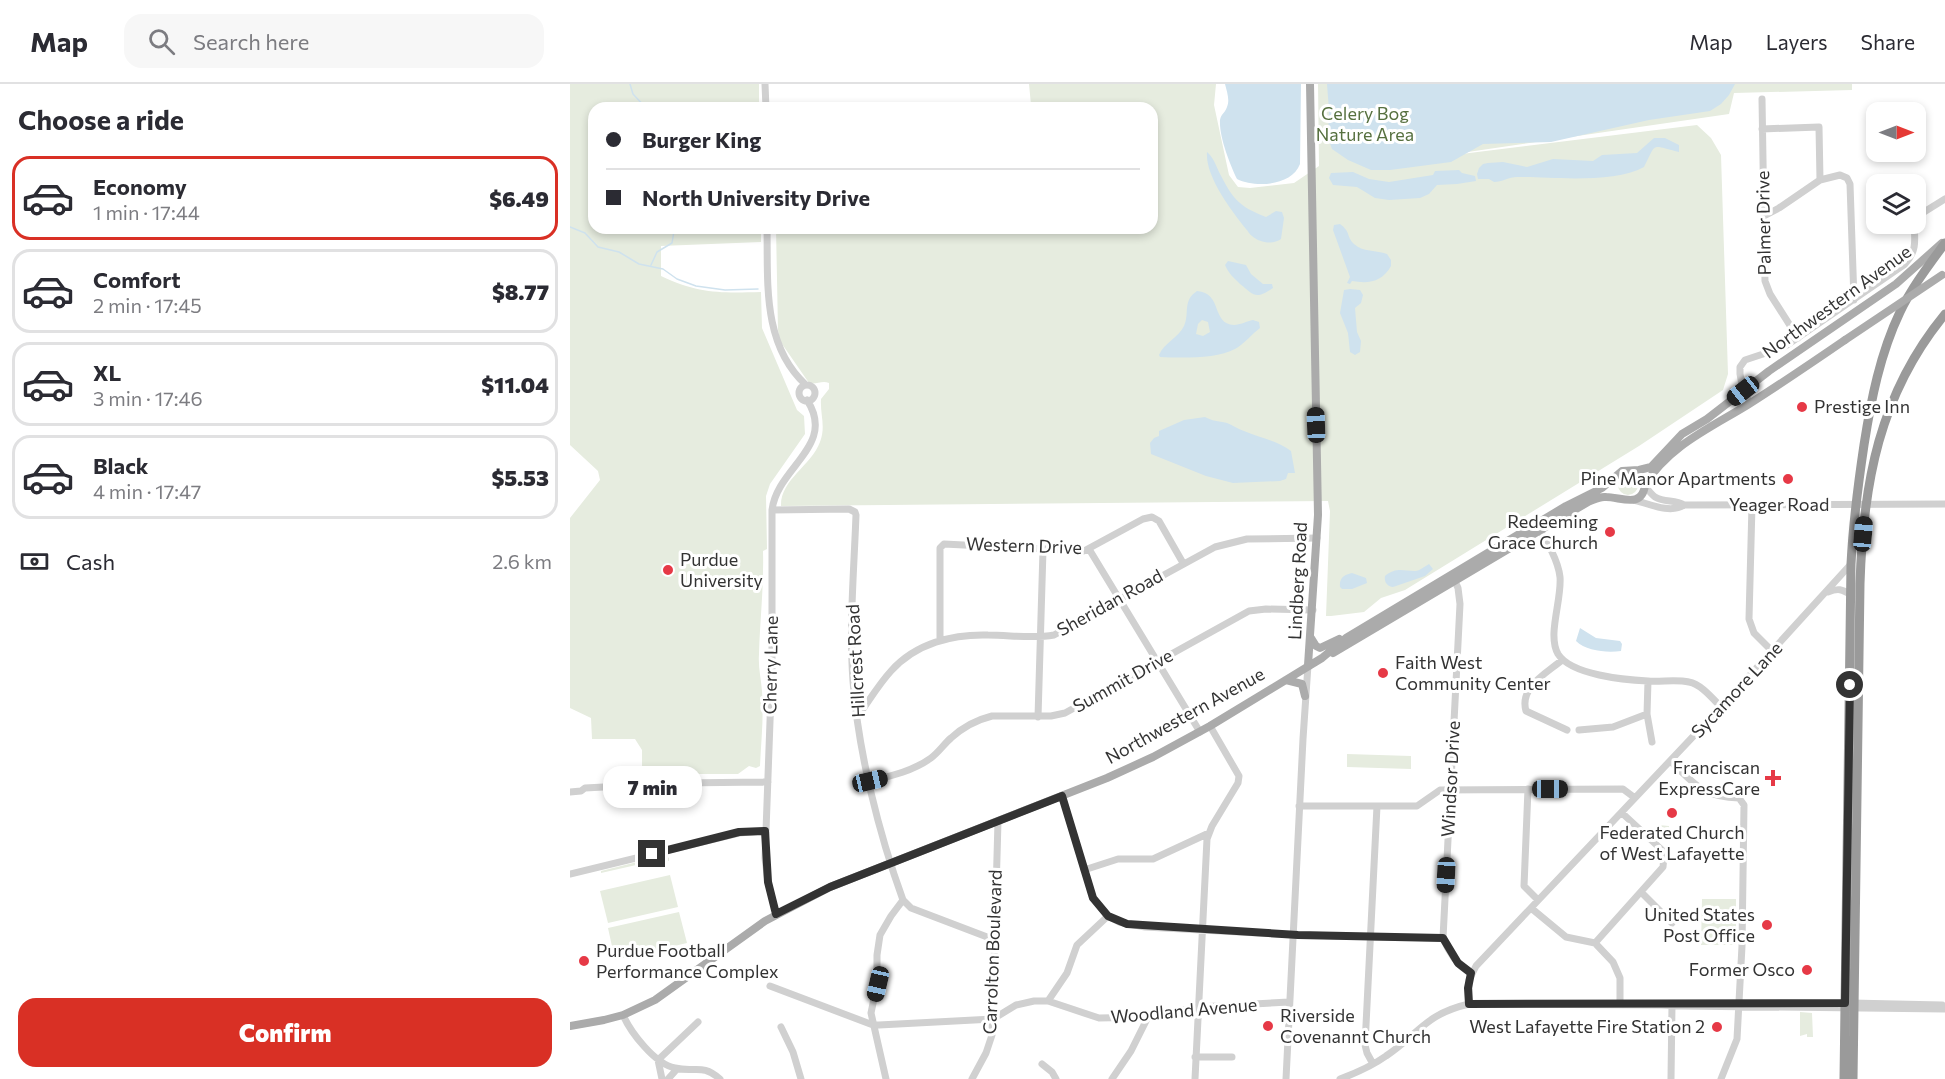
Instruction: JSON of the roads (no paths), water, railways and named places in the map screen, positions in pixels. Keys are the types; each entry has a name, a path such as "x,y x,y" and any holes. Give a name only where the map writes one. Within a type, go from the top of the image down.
{"highway":[{"path":"1853,1079 1850,1005 1851,564 1870,411 1887,345 1913,289 1945,242"},
{"path":"1844,1079 1850,1005 1860,504 1891,404 1913,361 1945,314"}],"main road":[{"name":"Lindberg Road","path":"1308,665 1317,538 1310,84"},
{"name":"Northwestern Avenue","path":"1631,471 1651,466 1682,434 1707,419 1743,391 1896,284 1945,242"},
{"name":"Northwestern Avenue","path":"1645,486 1665,461 1683,444 1750,403 1943,274"},
{"path":"1622,471 1631,471 1640,477 1645,486 1641,496 1634,500 1616,497 1612,488 1614,478 1622,471"},
{"name":"Northwestern Avenue","path":"570,1026 622,1015 669,991 776,914 830,887 1062,796 1153,757 1200,732 1327,654 1348,645 1602,488 1614,478"},
{"name":"Northwestern Avenue","path":"1537,528 1596,499 1616,497"},
{"name":"Northwestern Avenue","path":"1327,654 1346,638 1454,578"},
{"path":"1311,638 1316,646 1321,648 1336,640 1346,638"},
{"path":"1285,680 1302,684 1305,696"}],"street":[{"path":"765,84 766,102"},
{"name":"Palmer Drive","path":"1762,99 1765,281 1770,294 1798,338"},
{"path":"1762,129 1819,127 1820,180"},
{"path":"1764,216 1820,180 1840,176 1847,178 1850,184 1854,300"},
{"path":"1926,211 1945,199"},
{"path":"767,234 771,322 783,356 803,386 814,389 810,399 800,397 799,392 803,386"},
{"path":"1750,403 1743,391 1739,370 1745,360 1780,349 1798,338 1910,259 1915,246 1914,234"},
{"name":"Cherry Lane","path":"776,914 768,882 765,831 771,667 772,510 778,488 809,448 816,430 810,399"},
{"name":"Yeager Road","path":"1645,486 1656,498 1665,501 1679,501 1684,505"},
{"name":"Yeager Road","path":"1634,500 1668,508 1680,508 1684,505 1945,504"},
{"path":"1752,505 1749,619 1754,633 1773,652"},
{"name":"Hillcrest Road","path":"772,510 849,509 855,512 852,658 858,716 889,863 903,900"},
{"name":"Western Drive","path":"940,640 940,548 947,543 1077,551 1089,549 1143,519 1152,517 1159,521 1183,563"},
{"path":"1537,528 1560,573 1554,639 1562,660 1575,669 1648,681 1692,682 1721,707"},
{"name":"Sheridan Road","path":"858,716 891,670 908,657 940,640 952,636 975,634 1040,636 1060,632 1215,547 1267,538 1317,538"},
{"path":"1089,549 1200,732"},
{"path":"1038,717 1043,550"},
{"name":"Sycamore Lane","path":"1471,973 1773,652 1851,564"},
{"name":"Windsor Drive","path":"1443,938 1460,604 1454,578"},
{"path":"1826,593 1841,589 1851,595"},
{"name":"Summit Drive","path":"870,781 896,775 922,763 938,753 958,732 975,721 992,716 1038,717 1065,713 1249,611 1313,610"},
{"path":"1562,660 1529,689 1524,700 1526,711 1567,730"},
{"name":"Lindberg Road","path":"1286,1079 1308,665"},
{"path":"1648,681 1647,714 1652,742"},
{"path":"1579,730 1613,727 1647,714"},
{"path":"1194,1079 1209,833 1238,783 1239,776 1210,726"},
{"path":"1670,761 1707,793 1719,797 1739,798 1743,801 1743,908 1736,1044 1721,1079"},
{"path":"570,792 616,785 768,782"},
{"path":"1528,789 1524,886 1538,900"},
{"path":"1299,806 1417,806 1440,790 1623,789 1635,798"},
{"path":"1062,796 1093,898 1108,916 1119,922 1133,926 1202,930 1443,938 1458,963 1471,973 1468,988 1469,1004"},
{"path":"1373,1064 1366,1053 1365,1046 1377,806"},
{"path":"1595,943 1663,867 1662,850 1622,813"},
{"name":"Carrolton Boulevard","path":"972,1079 986,1053 992,1035 998,821"},
{"path":"570,874 739,832 765,831"},
{"path":"1084,870 1118,859 1153,859 1209,833"},
{"path":"1641,892 1672,923"},
{"path":"886,1079 871,1013 878,984 877,955 880,935 903,900 911,908 994,940"},
{"path":"1531,908 1566,937 1595,943 1613,962 1618,971 1620,1005"},
{"path":"1048,1001 1067,974 1077,945 1108,916"},
{"name":"Woodland Avenue","path":"770,986 873,1025 993,1019 1016,1005 1048,1001 1099,1018 1148,1017 1199,1007 1289,1002"},
{"path":"1340,1079 1373,1064 1397,1048 1430,1019 1469,1004 1672,1005 1681,1002 1945,1007"},
{"path":"1671,1079 1672,1005"},
{"path":"622,1015 658,1060 677,1069 704,1068 720,1079"},
{"path":"1112,1079 1131,1051 1148,1017"},
{"path":"658,1060 698,1022"},
{"path":"781,1027 793,1052 801,1079"},
{"path":"1196,1057 1232,1057"},
{"path":"658,1060 662,1079"},
{"path":"1042,1064 1052,1072 1056,1079"},
{"path":"668,1079 677,1069"}],"water":[{"path":"1225,84 1301,84 1300,164 1289,177 1263,184 1253,184 1237,179 1220,127 1228,102"},
{"name":"Celery Bog Nature Area","path":"1327,84 1735,84 1721,104 1710,111 1649,120 1551,142 1483,144 1451,162 1390,170 1371,170 1348,160 1332,149 1328,138"},
{"path":"1654,138 1665,138 1679,145 1679,152 1659,147 1653,149 1644,167 1616,176 1599,178 1517,177 1494,182 1489,179 1478,179 1479,168 1483,164 1503,162 1527,167 1553,159 1593,161 1602,155 1637,153"},
{"path":"1207,152 1228,189 1243,205 1266,217 1276,211 1282,212 1284,218 1281,239 1266,242 1250,235 1215,182 1207,161"},
{"path":"1459,170 1475,176 1476,181 1437,185 1429,194 1420,198 1389,200 1375,198 1357,187 1333,185 1329,178 1331,173 1353,172 1369,179 1389,182 1433,175 1435,171"},
{"path":"1340,224 1346,229 1357,247 1387,254 1391,260 1391,266 1384,276 1369,282 1347,283 1350,277 1333,230 1334,225"},
{"path":"1228,261 1246,265 1251,274 1263,284 1272,284 1273,288 1255,295 1230,273 1225,265"},
{"path":"1344,290 1360,290 1363,295 1361,303 1355,308 1357,332 1361,341 1360,352 1355,355 1350,352 1348,333 1340,313"},
{"path":"1197,291 1211,297 1222,320 1227,323 1236,325 1253,320 1259,322 1260,328 1238,347 1219,355 1160,357 1161,351 1184,326 1189,299","holes":["1202,320 1208,322 1210,332 1203,336 1196,334 1198,324"]},
{"path":"1205,417 1227,423 1285,447 1291,451 1295,473 1288,473 1286,479 1280,481 1233,483 1206,476 1151,454 1150,443 1159,436 1159,431 1184,420"},
{"path":"1429,564 1433,569 1425,576 1393,587 1386,582 1385,576 1393,571 1417,571"},
{"path":"1352,573 1366,578 1367,583 1352,589 1342,589 1341,579"},
{"path":"1580,628 1596,638 1620,641 1621,651 1609,652 1585,647 1576,641"}],"waterway":[{"path":"630,84 633,94 640,102"},
{"path":"570,227 585,233 598,247 619,252 639,264 663,269 677,279 696,286 725,290 758,289"},
{"path":"651,265 657,252 672,243 674,234"}],"place":[{"name":"Prestige Inn","path":"1802,407"},
{"name":"Pine Manor Apartments","path":"1788,479"},
{"name":"Redeeming Grace Church","path":"1610,532"},
{"name":"Purdue University","path":"668,570"},
{"name":"Faith West Community Center","path":"1383,673"},
{"name":"Franciscan ExpressCare","path":"1773,778"},
{"name":"Federated Church of West Lafayette","path":"1672,813"},
{"name":"United States Post Office","path":"1767,925"},
{"name":"Purdue Football Performance Complex","path":"584,961"},
{"name":"Former Osco","path":"1807,970"},
{"name":"Riverside Covenannt Church","path":"1268,1026"},
{"name":"West Lafayette Fire Station 2","path":"1717,1027"}]}
